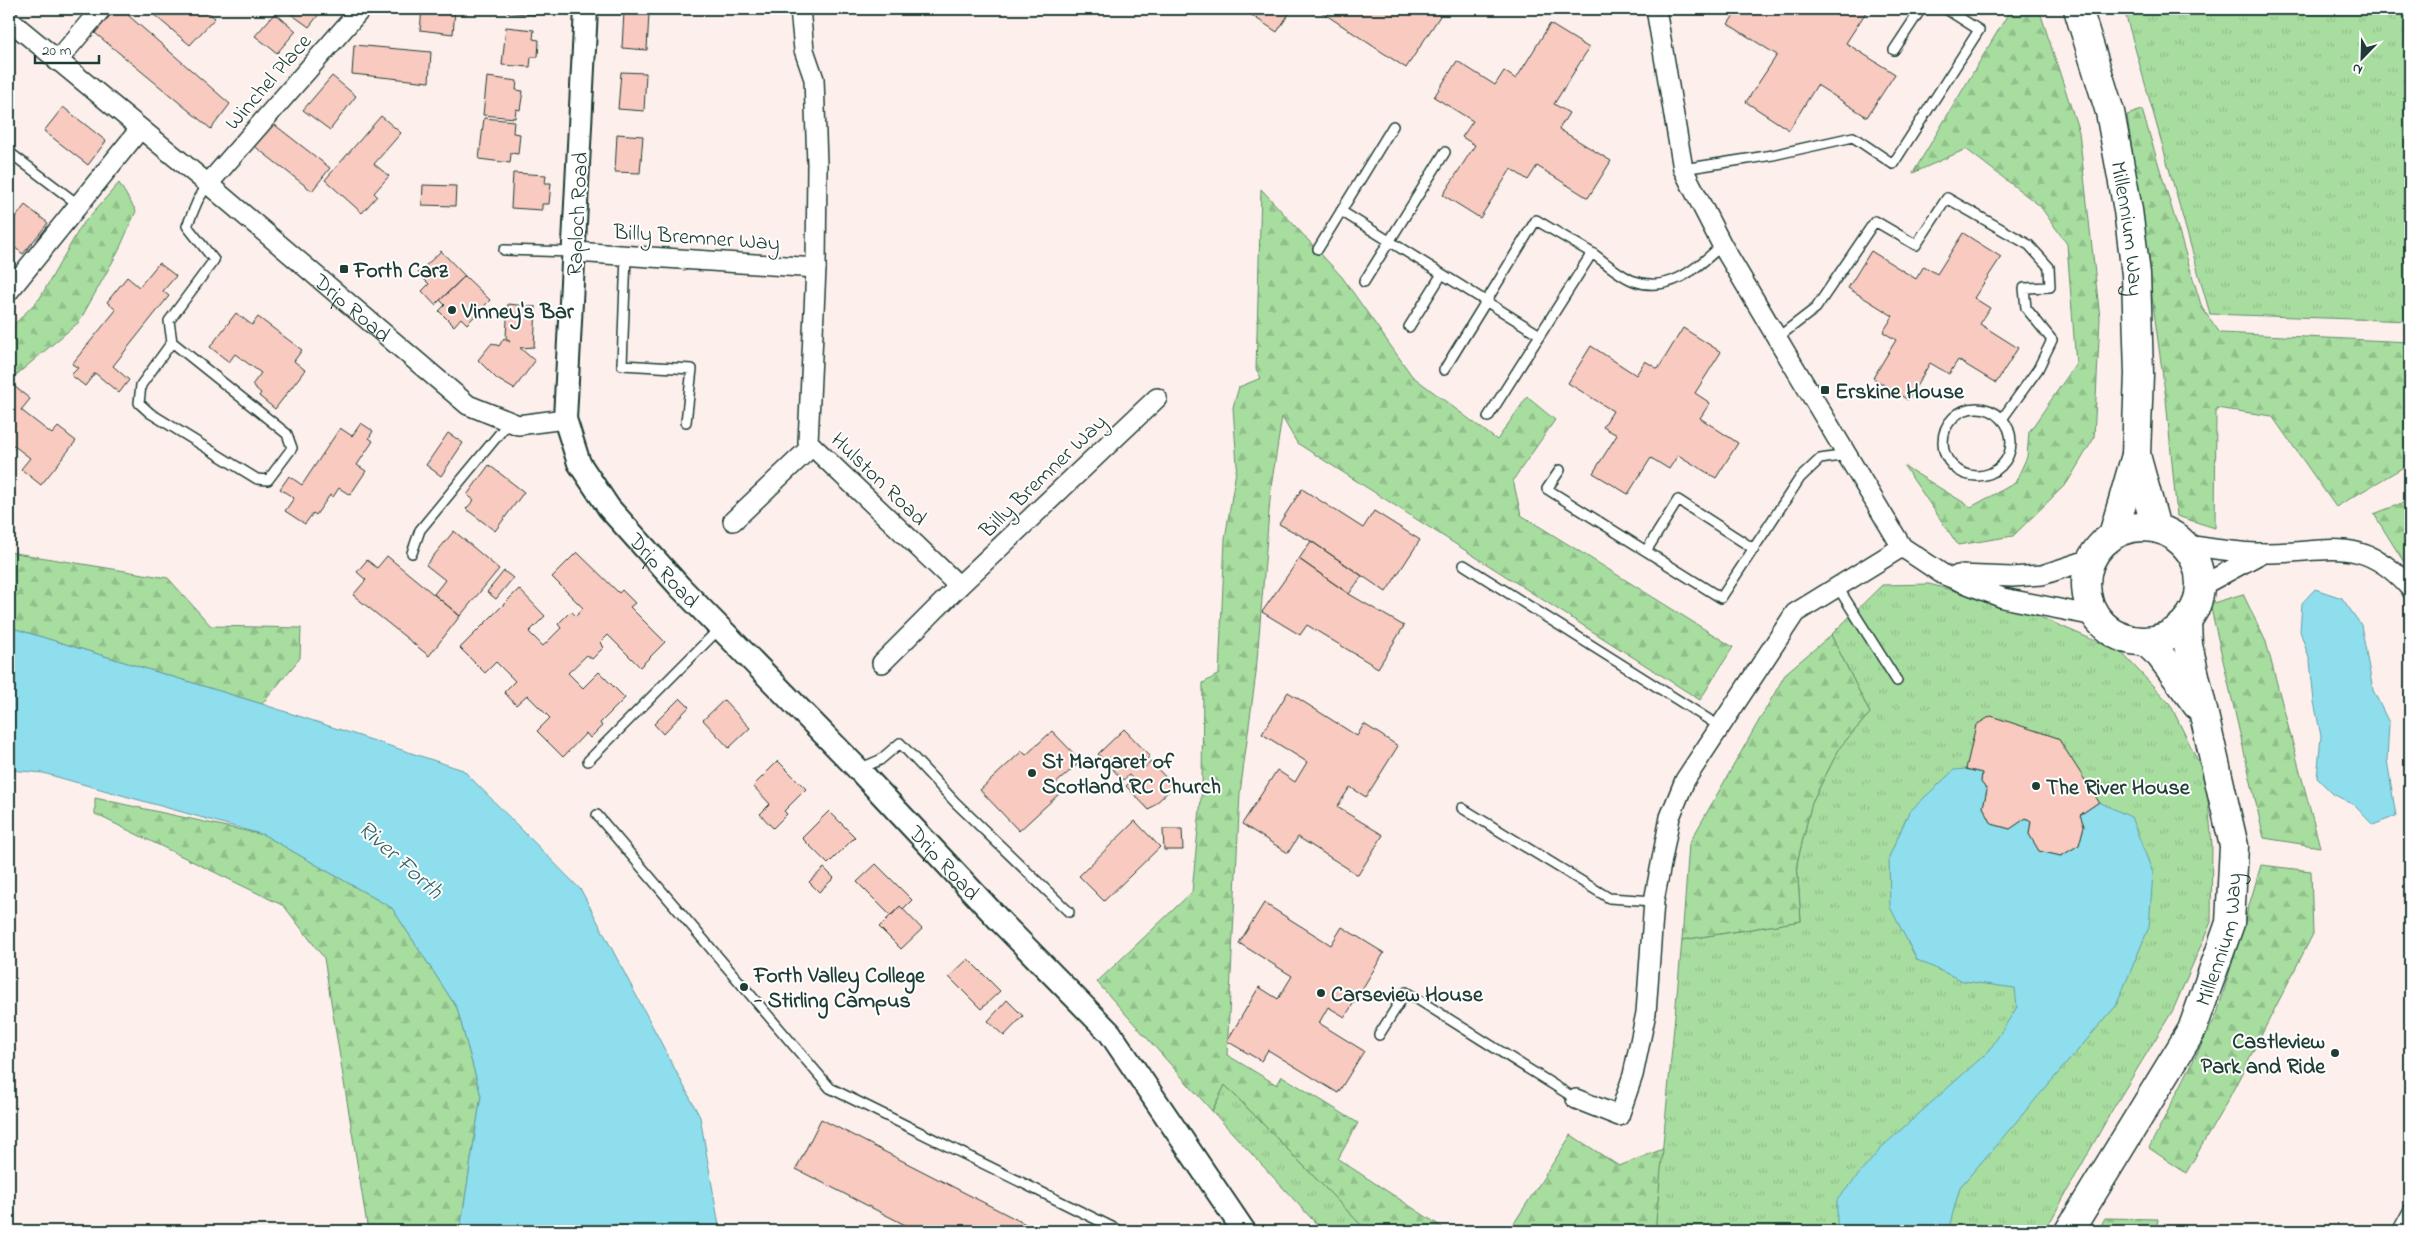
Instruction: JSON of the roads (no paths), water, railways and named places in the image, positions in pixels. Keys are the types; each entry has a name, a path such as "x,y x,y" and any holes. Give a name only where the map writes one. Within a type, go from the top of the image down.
{"main road":[{"name":"Millennium Way","path":"2078,9 2110,112 2128,210 2136,284 2139,374 2136,455 2113,535"},
{"name":"Millennium Way","path":"2136,455 2156,528"},
{"path":"2141,526 2156,528 2172,534 2186,545 2198,564 2201,586 2197,605 2187,622 2169,636 2146,642 2131,641 2117,636 2095,616 2088,601 2085,587 2091,559 2113,535 2126,529 2141,526"},
{"name":"Millennium Way","path":"2072,1228 2192,1030 2230,923 2234,846 2188,645 2187,622"},
{"name":"Millennium Way","path":"2146,642 2160,655 2203,713"}],"street":[{"path":"57,61 101,9"},
{"name":"Winchel Place","path":"208,184 361,9"},
{"name":"Raploch Road","path":"564,419 575,252 586,9"},
{"name":"Hulston Road","path":"800,9 804,50 814,79 817,164 816,268 808,442 959,586"},
{"path":"1656,9 1683,169 1722,245 1902,547 1944,575 2003,598 2095,616"},
{"name":"Drip Road","path":"9,20 208,184 468,405 518,425 564,419 579,463 608,508 858,769 1002,923 1110,1033 1244,1231"},
{"path":"9,291 140,129"},
{"name":"Billy Bremner Way","path":"575,252 816,268"},
{"name":"Billy Bremner Way","path":"882,663 959,586 1157,398"},
{"path":"733,521 812,446"},
{"path":"2186,545 2262,553 2325,548 2359,552 2393,569 2410,588"},
{"path":"1576,1100 1619,1116 1633,1075 1646,1013 1654,901 1670,817 1685,780 1794,613 1902,547"},
{"path":"2201,586 2262,553"},
{"path":"1944,575 2012,577 2042,575 2091,559"}],"lane":[{"path":"1894,50 1921,9"},
{"path":"1683,169 1773,155 1853,137 1892,164 1979,30 1946,9"},
{"path":"1318,249 1393,126"},
{"path":"9,152 79,205"},
{"path":"1364,282 1445,152"},
{"path":"172,342 141,385 139,403 157,417 257,479 268,480 292,448 287,434 172,342 169,321 214,260 187,226 198,200 208,184"},
{"path":"1777,338 1816,308 1875,222 1916,245 1946,198 2030,246 2049,266 2050,287 2024,288 2026,308 2052,340 2038,370 2002,419"},
{"path":"1341,211 1540,335"},
{"path":"1444,370 1536,220 1592,253 1634,281 1659,286 1680,279 1701,264 1722,245"},
{"path":"504,250 575,252"},
{"path":"1488,417 1592,253"},
{"path":"626,255 622,365 692,369 686,422"},
{"path":"1409,327 1442,274"},
{"path":"1984,408 2002,419 2009,429 2011,445 2008,457 1999,469 1988,475 1971,477 1960,473 1950,465 1944,452 1942,441 1945,428 1952,418 1960,411 1984,408"},
{"path":"412,553 420,530 509,422"},
{"path":"1560,470 1548,489 1721,598 1800,478 1820,459 1847,455"},
{"path":"1646,551 1678,500 1754,549"},
{"path":"1464,565 1719,726"},
{"path":"1837,586 1897,681"},
{"path":"588,761 720,627"},
{"path":"858,769 880,760 900,743 956,803 1069,912"},
{"path":"1462,808 1610,898 1654,901"},
{"path":"597,815 830,1088 1120,1231"},
{"path":"1379,1035 1406,992 1576,1100"},
{"path":"2397,1231 2410,1208"}],"water":[{"path":"2315,589 2342,598 2361,625 2373,690 2389,723 2387,760 2396,816 2373,825 2354,805 2333,794 2317,778 2321,736 2314,702 2310,661 2300,631 2302,603"},
{"name":"River Forth","path":"9,627 262,704 463,770 581,890 700,1117 720,1231 460,1231 481,1096 457,1008 392,908 264,835 43,773 9,770"},
{"path":"1966,769 1982,773 1981,782 1987,790 1983,807 1992,824 2010,829 2026,818 2031,821 2029,834 2039,851 2061,856 2079,845 2084,826 2080,815 2099,802 2131,817 2153,873 2149,927 2116,1006 1960,1187 1948,1231 1837,1231 1837,1200 1884,1145 1989,1051 2017,1007 2015,988 1963,981 1917,960 1890,907 1889,857 1909,812 1954,770"}],"place":[{"name":"Forth Carz","path":"344,269"},
{"name":"Vinney's Bar","path":"452,310"},
{"name":"Erskine House","path":"1825,390"},
{"name":"St Margaret of Scotland RC Church","path":"1032,773"},
{"name":"The River House","path":"2036,786"},
{"name":"Forth Valley College - Stirling Campus","path":"744,987"},
{"name":"Carseview House","path":"1321,993"},
{"name":"Castleview Park and Ride","path":"2335,1053"}]}
